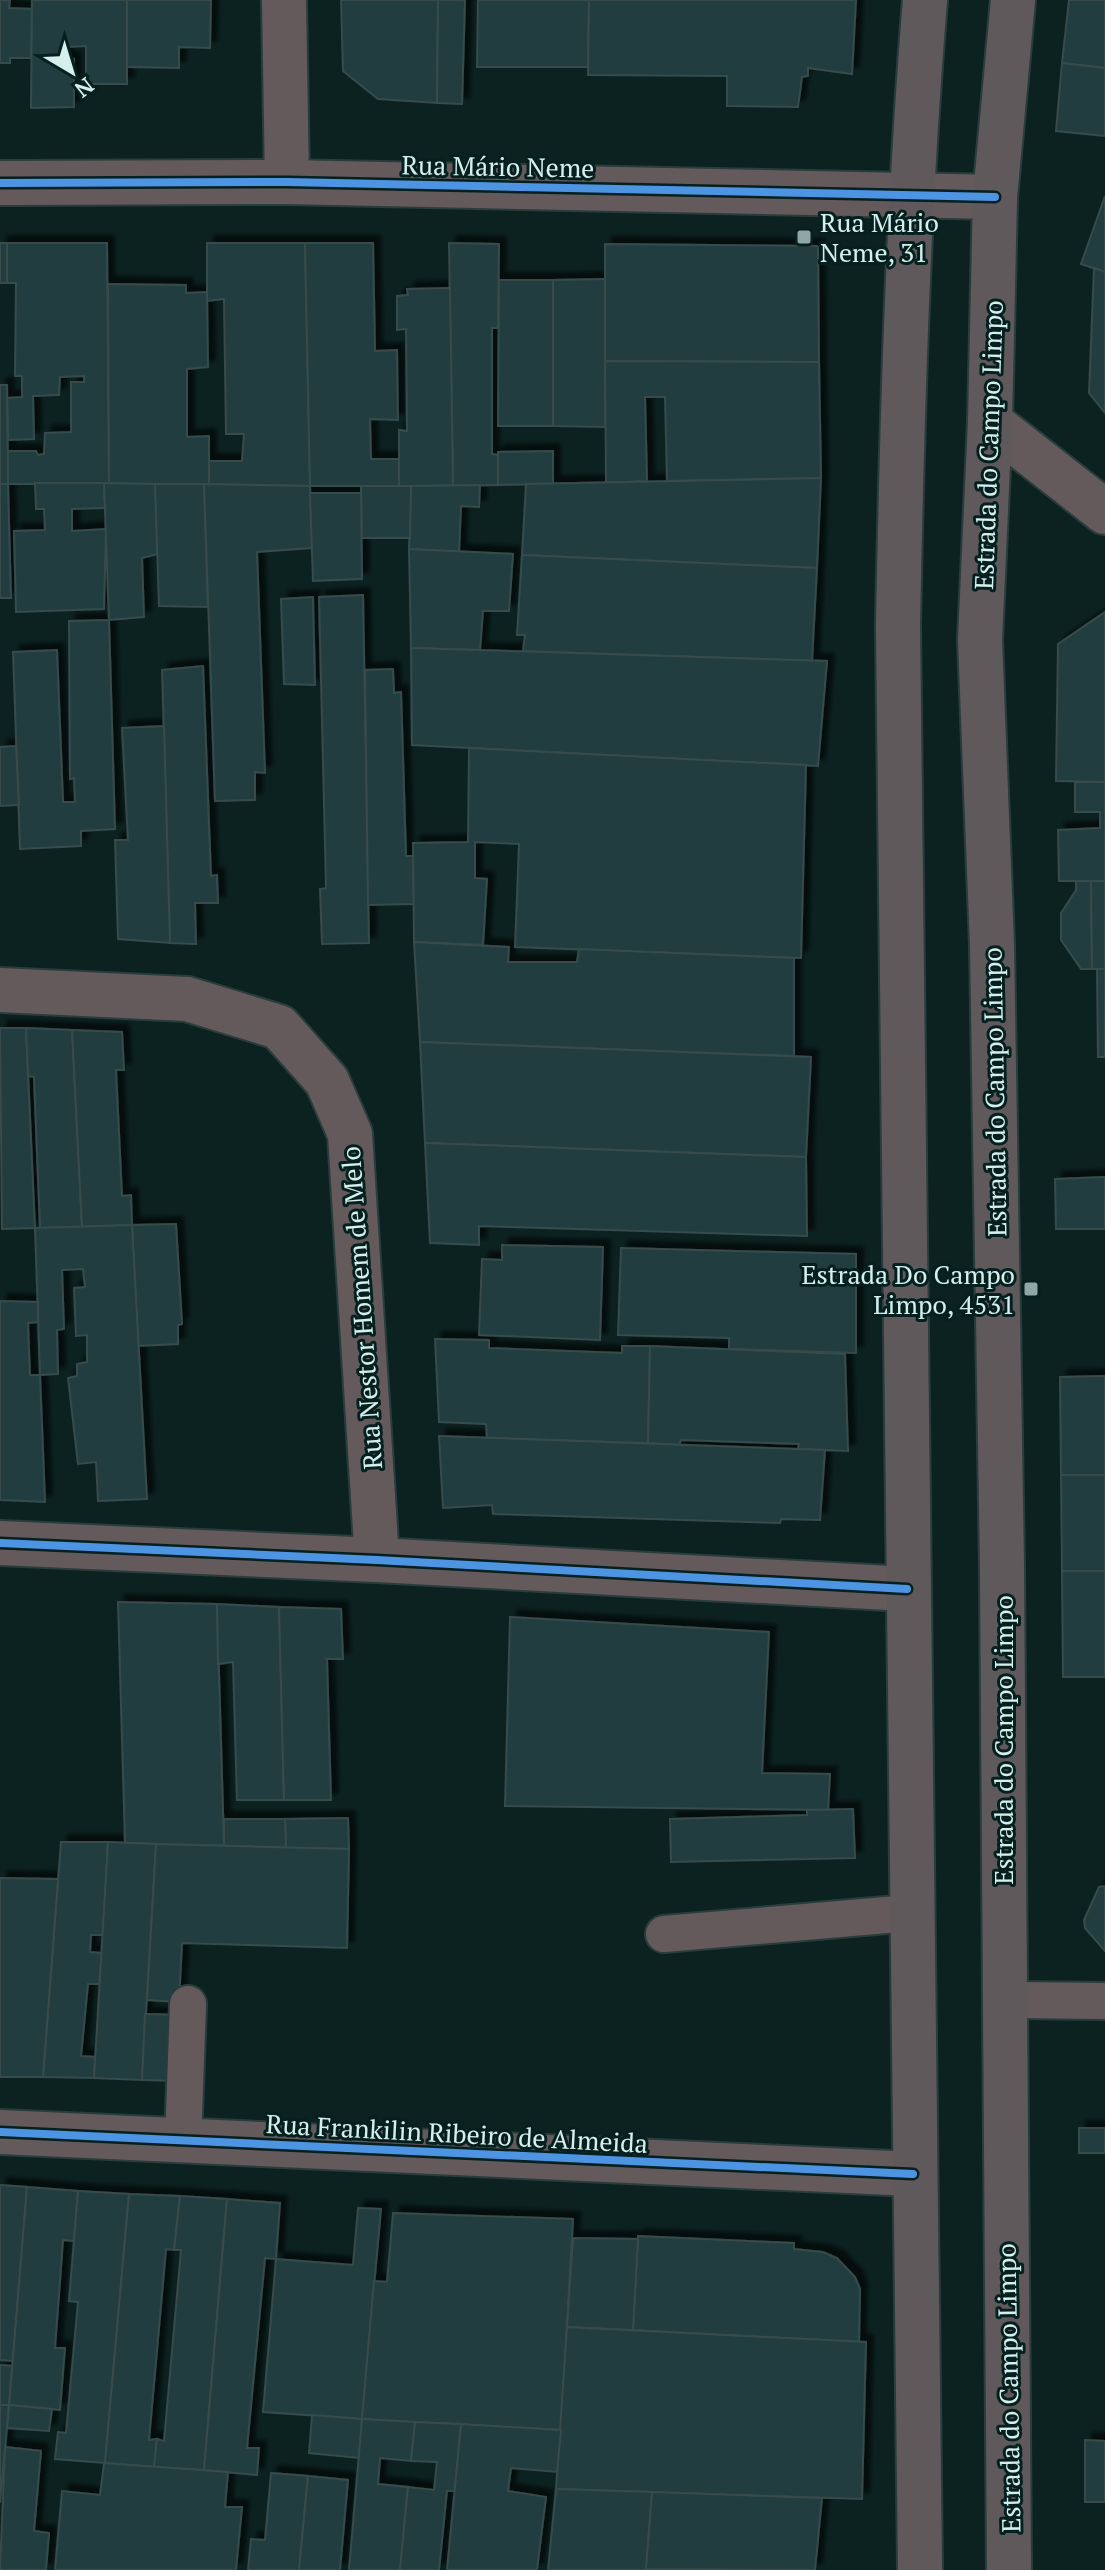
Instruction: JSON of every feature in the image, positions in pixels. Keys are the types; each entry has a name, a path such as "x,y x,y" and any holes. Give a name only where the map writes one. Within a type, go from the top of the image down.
{"main road":[{"path":"920,2570 910,1913 898,625 910,194 925,0"},
{"name":"Estrada do Campo Limpo","path":"1009,2570 1002,1567 992,945 980,640 990,422 995,197 1013,0"}],"street":[{"path":"284,0 287,182"},
{"name":"Rua Mário Neme","path":"0,183 287,182 995,197"},
{"path":"990,422 1105,512"},
{"name":"Rua Nestor Homem de Melo","path":"0,990 187,999 279,1027 327,1081 350,1134 377,1560"},
{"path":"0,1543 907,1589"},
{"name":"Rua Frankilin Ribeiro de Almeida","path":"0,2132 913,2174"}],"lane":[{"path":"664,1934 910,1913"},
{"path":"1004,2000 1105,2001"},
{"path":"183,2141 188,2004"}],"building":[{"path":"0,0 10,0 9,8 32,9 31,58 10,58 10,63 0,63"},
{"path":"32,0 127,0 127,84 86,84 86,46 66,47 67,60 74,59 74,107 31,108"},
{"path":"127,0 211,0 210,48 179,47 179,68 127,67"},
{"path":"341,0 438,0 437,103 378,99 343,71"},
{"path":"438,0 465,0 462,104 437,103"},
{"path":"478,0 589,0 588,67 477,67"},
{"path":"589,0 856,0 852,74 808,68 808,76 802,77 798,107 727,106 727,76 588,75"},
{"path":"1069,0 1105,0 1105,68 1062,63"},
{"path":"1062,63 1105,68 1105,136 1056,131"},
{"path":"1105,196 1105,272 1081,264"},
{"path":"0,243 7,243 7,283 0,283"},
{"path":"7,243 107,243 109,484 8,484 8,451 44,454 45,433 71,432 71,382 84,382 84,376 60,377 59,395 33,396 34,439 8,440 7,398 22,397 22,376 15,376 16,283 7,283"},
{"path":"207,243 305,243 310,486 209,484 209,461 242,461 244,434 226,434 224,299 207,301"},
{"path":"305,243 373,243 375,351 397,350 398,420 370,419 371,459 399,459 399,486 310,486"},
{"path":"449,243 499,244 498,328 492,328 492,454 498,455 498,485 453,486"},
{"path":"605,244 818,246 819,362 605,361"},
{"path":"1094,268 1105,272 1105,413 1089,393"},
{"path":"605,279 605,427 553,426 553,280"},
{"path":"499,280 553,280 553,426 498,426"},
{"path":"108,284 186,285 186,293 207,292 208,367 187,369 187,437 209,436 209,484 109,484"},
{"path":"450,288 453,486 399,486 399,430 407,431 406,329 397,330 397,296 408,295 407,289"},
{"path":"605,361 819,362 821,478 667,481 665,397 645,397 647,481 606,483"},
{"path":"0,385 7,385 8,484 0,484"},
{"path":"553,451 553,484 498,485 498,452"},
{"path":"821,478 817,568 522,555 526,484"},
{"path":"35,483 104,483 105,508 72,509 72,531 106,529 104,609 16,612 14,531 45,530 44,509 36,509"},
{"path":"104,483 155,484 158,554 142,558 144,617 109,620"},
{"path":"0,484 8,484 11,598 0,598"},
{"path":"155,484 204,484 208,607 159,606"},
{"path":"204,484 310,486 312,548 257,552 265,773 255,772 255,800 215,801"},
{"path":"480,485 479,507 461,506 459,552 409,549 411,486"},
{"path":"361,486 411,486 410,538 362,538"},
{"path":"310,493 361,493 362,579 313,581"},
{"path":"409,549 513,554 509,611 483,611 480,650 411,648"},
{"path":"522,555 817,568 812,661 523,651 525,635 517,635"},
{"path":"363,595 369,943 322,944 320,889 326,888 319,597"},
{"path":"313,597 315,685 284,684 281,599"},
{"path":"1105,612 1105,782 1056,781 1058,644"},
{"path":"109,620 115,829 81,831 81,846 20,849 13,652 57,650 63,802 75,802 74,778 70,779 69,621"},
{"path":"411,648 827,661 818,766 412,745"},
{"path":"203,666 211,876 217,875 218,903 195,903 196,944 170,943 162,670"},
{"path":"393,669 394,693 401,692 406,856 413,856 414,904 368,905 365,670"},
{"path":"164,726 170,943 118,939 115,840 128,840 122,728"},
{"path":"16,746 19,805 0,806 0,747"},
{"path":"469,748 806,765 801,958 515,947 519,844 475,842 475,878 487,879 483,945 414,942 413,843 468,842"},
{"path":"1075,782 1105,782 1105,881 1059,881 1058,830 1100,828 1100,812 1075,812"},
{"path":"1076,881 1091,881 1092,969 1081,969 1061,940 1061,913 1076,890"},
{"path":"1091,881 1105,881 1105,969 1092,969"},
{"path":"414,942 509,947 508,962 577,962 579,949 794,958 794,1056 420,1042"},
{"path":"1097,969 1105,969 1105,1057 1098,1057"},
{"path":"0,1028 26,1028 35,1228 2,1229"},
{"path":"26,1028 72,1030 82,1227 40,1228 34,1077 28,1076"},
{"path":"72,1030 122,1032 124,1070 116,1070 122,1196 131,1195 132,1225 82,1227"},
{"path":"420,1042 811,1057 806,1157 425,1143"},
{"path":"425,1143 806,1157 807,1236 479,1226 479,1245 430,1243"},
{"path":"1105,1177 1105,1229 1056,1229 1055,1179"},
{"path":"176,1224 182,1324 178,1325 178,1344 138,1346 132,1225"},
{"path":"132,1225 147,1499 98,1501 96,1462 78,1464 68,1378 77,1376 77,1364 87,1362 87,1335 76,1336 74,1288 85,1287 83,1269 62,1270 64,1329 57,1330 58,1374 40,1375 35,1228"},
{"path":"502,1245 603,1247 600,1340 479,1335 482,1259 502,1260"},
{"path":"621,1248 856,1254 856,1353 729,1349 729,1338 618,1335"},
{"path":"0,1301 38,1302 38,1322 28,1323 30,1375 40,1375 45,1502 0,1500"},
{"path":"435,1339 489,1340 489,1348 622,1353 622,1346 650,1346 648,1443 487,1438 486,1424 439,1422"},
{"path":"650,1346 845,1354 848,1451 798,1449 799,1444 681,1440 679,1445 648,1443"},
{"path":"1105,1376 1105,1475 1061,1475 1060,1377"},
{"path":"439,1436 825,1450 820,1520 781,1519 780,1523 493,1514 492,1505 443,1508"},
{"path":"1061,1475 1105,1475 1105,1571 1062,1571"},
{"path":"1062,1571 1105,1571 1105,1677 1063,1677"},
{"path":"118,1602 217,1604 224,1846 125,1843"},
{"path":"217,1604 279,1607 284,1800 237,1800 233,1662 218,1664"},
{"path":"279,1607 341,1609 343,1659 327,1659 331,1800 284,1800"},
{"path":"510,1617 769,1632 762,1773 830,1774 828,1810 505,1806"},
{"path":"853,1809 855,1858 671,1862 670,1819 807,1815 807,1810"},
{"path":"348,1818 349,1849 286,1848 285,1819"},
{"path":"224,1819 285,1819 286,1848 224,1846"},
{"path":"61,1842 108,1842 103,1935 91,1935 90,1952 102,1953 99,1984 88,1984 81,2056 95,2057 94,2078 43,2077"},
{"path":"108,1842 156,1844 142,2080 94,2078"},
{"path":"156,1844 349,1849 347,1948 182,1943 179,2002 147,2000"},
{"path":"0,1878 58,1879 43,2077 0,2077"},
{"path":"1105,1886 1105,1951 1085,1928 1084,1920 1099,1887"},
{"path":"145,2014 185,2015 181,2081 142,2080"},
{"path":"1079,2128 1105,2128 1105,2153 1079,2153"},
{"path":"0,2185 27,2187 13,2361 0,2360"},
{"path":"27,2187 78,2191 74,2241 63,2240 55,2348 65,2348 60,2410 9,2405"},
{"path":"78,2191 129,2194 105,2463 55,2459 58,2432 66,2433 78,2302 69,2301"},
{"path":"129,2194 180,2196 174,2250 166,2249 149,2440 157,2439 154,2467 105,2463"},
{"path":"180,2196 227,2199 204,2470 154,2467 157,2439 164,2441 181,2250 174,2250"},
{"path":"227,2199 280,2203 276,2259 265,2258 247,2448 259,2448 257,2475 204,2470"},
{"path":"358,2208 381,2209 362,2419 263,2412 276,2259 353,2265"},
{"path":"393,2213 573,2219 561,2430 362,2419 374,2281 387,2282"},
{"path":"638,2236 794,2243 794,2249 823,2252 837,2258 855,2277 860,2289 859,2342 633,2330"},
{"path":"573,2238 638,2239 633,2330 567,2327"},
{"path":"567,2327 866,2342 862,2499 556,2489"},
{"path":"0,2365 12,2366 9,2405 0,2405"},
{"path":"0,2405 9,2405 0,2503"},
{"path":"9,2405 52,2409 49,2431 7,2428"},
{"path":"312,2415 362,2419 359,2458 309,2453"},
{"path":"362,2419 415,2422 411,2461 380,2458 378,2484 408,2487 400,2570 349,2570"},
{"path":"415,2422 461,2424 455,2491 447,2491 439,2570 400,2570 408,2487 434,2490 437,2462 411,2461"},
{"path":"461,2424 561,2430 557,2472 511,2468 508,2491 546,2497 537,2570 447,2570"},
{"path":"1085,2440 1105,2441 1105,2502 1085,2502"},
{"path":"5,2447 41,2451 34,2531 49,2533 46,2570 0,2570"},
{"path":"104,2463 228,2472 225,2507 242,2507 236,2570 55,2570 62,2491 100,2495"},
{"path":"271,2473 308,2476 299,2570 248,2570 251,2539 265,2540"},
{"path":"308,2476 348,2480 340,2570 299,2570"},
{"path":"556,2489 652,2492 646,2570 548,2570"},
{"path":"652,2492 822,2498 815,2570 646,2569"}],"cycle path":[{"path":"0,183 287,182 995,197"},
{"path":"0,1543 907,1589"},
{"path":"0,2132 913,2174"}],"place":[{"name":"Rua Mário Neme, 31","path":"804,237"},
{"name":"Estrada Do Campo Limpo, 4531","path":"1031,1289"}]}
